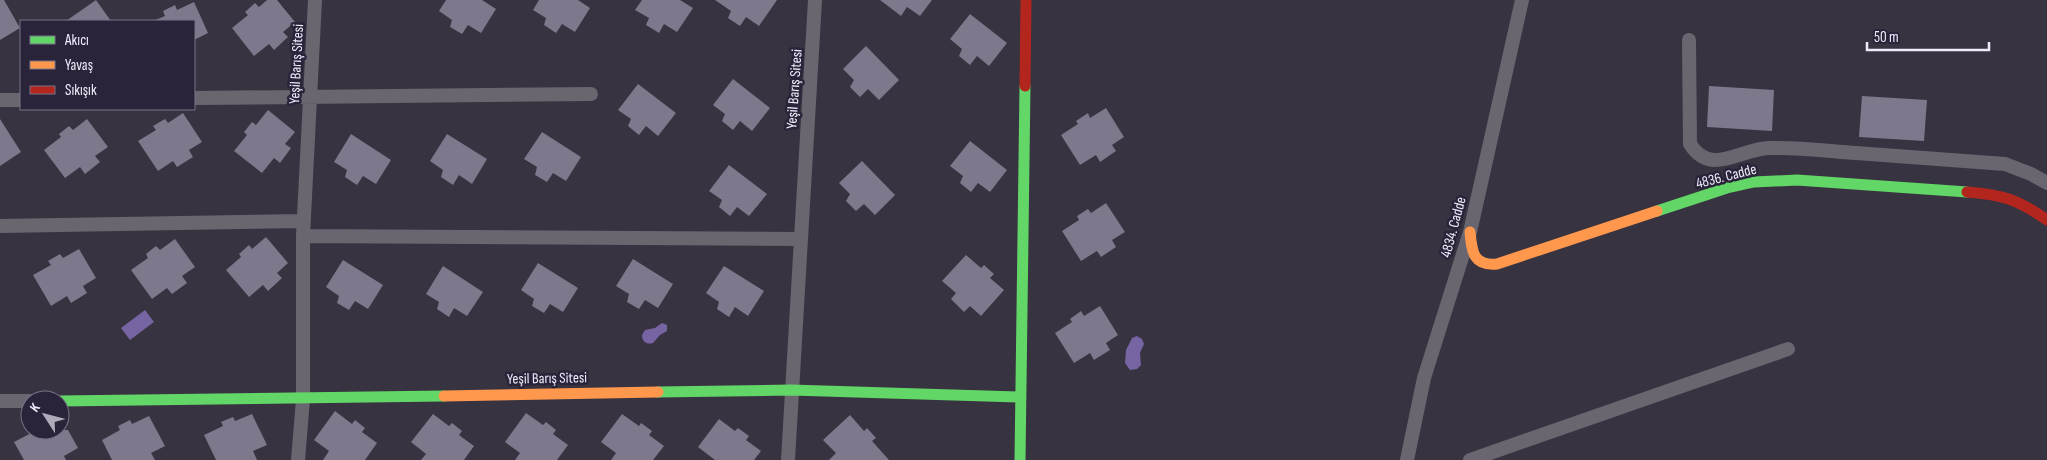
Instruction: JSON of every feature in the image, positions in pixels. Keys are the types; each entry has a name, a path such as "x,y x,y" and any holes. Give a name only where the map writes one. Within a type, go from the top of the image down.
{"street":[{"name":"Yeşil Barış Sitesi","path":"298,460 303,399 303,236 316,0"},
{"name":"Yeşil Barış Sitesi","path":"788,460 816,0"},
{"path":"1020,460 1026,0"},
{"name":"4834. Cadde","path":"1407,460 1424,378 1470,232 1522,0"},
{"path":"1689,40 1690,144 1696,155 1707,160 1716,161 1767,148 1824,151 2005,164 2031,174 2047,183"},
{"path":"195,98 591,94"},
{"path":"0,100 20,100"},
{"name":"4836. Cadde","path":"1470,232 1472,251 1478,261 1488,266 1727,188 1767,181 1796,180 1993,194 2016,200 2047,220"},
{"path":"0,226 304,221"},
{"path":"303,236 801,239"},
{"path":"1470,460 1788,349"},
{"name":"Yeşil Barış Sitesi","path":"70,401 303,399 791,390 1021,397"},
{"path":"0,401 20,401"}],"shaded area":[{"path":"145,310 154,322 130,340 121,328"},
{"path":"662,323 667,325 667,331 660,335 653,343 645,342 642,335 645,330 655,328"},
{"path":"1137,336 1142,339 1144,344 1140,353 1141,365 1137,369 1130,370 1125,363 1126,350 1132,338"}],"building":[{"path":"0,0 4,0 20,28 0,40"},
{"path":"96,0 110,20 67,20"},
{"path":"267,0 277,0 295,22 283,32 288,37 274,50 269,44 254,56 232,28 248,15 245,12 255,3 259,7"},
{"path":"446,0 482,0 496,9 481,33 468,25 462,34 450,27 452,20 439,11"},
{"path":"539,0 578,0 590,8 575,32 562,24 556,33 544,25 546,18 533,10"},
{"path":"642,0 680,0 693,8 677,32 664,24 659,33 646,25 649,18 635,10"},
{"path":"715,0 777,0 759,26 746,17 740,26 728,18 731,11"},
{"path":"880,0 932,0 920,16 907,7 901,16"},
{"path":"194,2 208,33 195,40 195,20 155,20 165,16 163,11 175,5 177,10"},
{"path":"970,14 1007,43 989,66 977,56 970,65 959,56 962,49 950,39"},
{"path":"866,46 899,80 879,100 868,89 860,97 850,87 854,80 843,69"},
{"path":"733,79 770,108 752,131 740,121 733,130 722,121 725,114 713,105"},
{"path":"638,84 676,113 658,136 646,126 639,135 628,126 631,119 618,110"},
{"path":"1709,86 1774,90 1772,131 1707,127"},
{"path":"1862,96 1927,100 1924,141 1859,137"},
{"path":"1106,108 1124,137 1112,145 1116,151 1100,162 1096,155 1080,165 1061,135 1078,124 1076,121 1088,113 1090,118"},
{"path":"268,110 295,132 285,144 291,148 280,163 274,158 262,173 234,151 247,135 244,132 252,122 256,125"},
{"path":"183,113 202,142 189,150 193,157 177,167 173,161 158,171 138,141 156,130 153,126 165,119 168,123"},
{"path":"0,119 21,152 0,166"},
{"path":"87,119 108,147 95,156 100,162 85,174 80,167 65,178 44,150 61,137 59,134 69,126 73,130"},
{"path":"542,132 581,157 566,181 553,173 547,182 535,175 537,167 524,159"},
{"path":"351,134 391,160 376,184 363,176 357,185 345,177 347,170 334,162"},
{"path":"447,134 487,159 472,184 459,175 453,185 441,177 443,170 430,161"},
{"path":"970,141 1007,170 990,192 978,183 971,192 960,183 963,176 950,166"},
{"path":"862,161 895,195 875,215 864,204 856,211 846,201 850,194 839,183"},
{"path":"729,165 767,194 749,216 737,207 730,216 719,207 722,200 709,191"},
{"path":"1106,203 1125,232 1112,240 1116,247 1101,257 1097,251 1081,261 1062,231 1079,220 1077,216 1088,209 1091,213"},
{"path":"266,237 288,263 277,273 282,278 268,291 263,285 249,297 226,270 241,257 239,254 249,245 252,249"},
{"path":"175,239 195,267 182,276 187,283 172,294 167,288 152,299 131,270 148,258 146,254 156,246 160,250"},
{"path":"79,249 96,278 83,286 87,293 71,303 67,296 51,306 33,275 51,265 48,261 60,254 63,258"},
{"path":"966,255 981,268 984,265 994,274 990,278 1004,290 981,316 970,306 964,312 951,299 956,293 942,281"},
{"path":"633,259 673,284 658,308 645,300 639,309 627,302 629,294 616,286"},
{"path":"343,260 383,285 368,309 355,301 349,310 337,303 339,296 326,287"},
{"path":"538,263 578,288 563,312 550,304 544,313 532,306 534,299 521,290"},
{"path":"443,266 483,292 467,316 454,308 449,317 437,309 439,302 426,294"},
{"path":"724,266 764,291 748,316 735,307 729,317 717,309 719,302 706,293"},
{"path":"1100,306 1118,335 1106,343 1110,350 1094,360 1090,353 1074,363 1055,333 1072,322 1070,319 1081,311 1084,316"},
{"path":"335,411 352,424 355,420 365,428 362,432 377,443 365,460 323,460 329,451 314,440"},
{"path":"526,413 543,425 546,422 556,430 553,434 568,445 557,460 515,460 520,453 505,442"},
{"path":"252,414 267,445 253,451 257,460 216,460 204,435 223,426 221,422 233,417 235,421"},
{"path":"433,414 449,426 452,423 462,431 459,435 474,446 464,460 421,460 426,454 411,442"},
{"path":"622,414 639,426 641,423 652,431 649,435 664,446 653,460 611,460 616,453 601,442"},
{"path":"850,415 864,431 867,428 876,438 872,441 889,460 829,460 836,453 823,440"},
{"path":"149,416 165,446 151,453 155,460 112,460 102,440 120,430 118,426 130,420 132,424"},
{"path":"719,419 735,431 738,428 749,436 746,440 761,451 754,460 715,460 698,447"},
{"path":"70,434 78,448 64,456 66,460 24,460 14,442 20,439 70,440"}],"traffic: fast":[{"path":"1020,460 1025,86"},
{"path":"1657,211 1727,188 1754,182 1797,180 1967,192"},
{"path":"658,392 791,390 1021,397"},
{"path":"70,401 444,396"}],"traffic: slow":[{"path":"1470,232 1473,251 1478,260 1483,263 1497,264 1657,211"},
{"path":"444,396 658,392"}],"traffic: jam":[{"path":"1025,86 1026,0"},
{"path":"1967,192 2009,199 2027,207 2047,220"}]}
